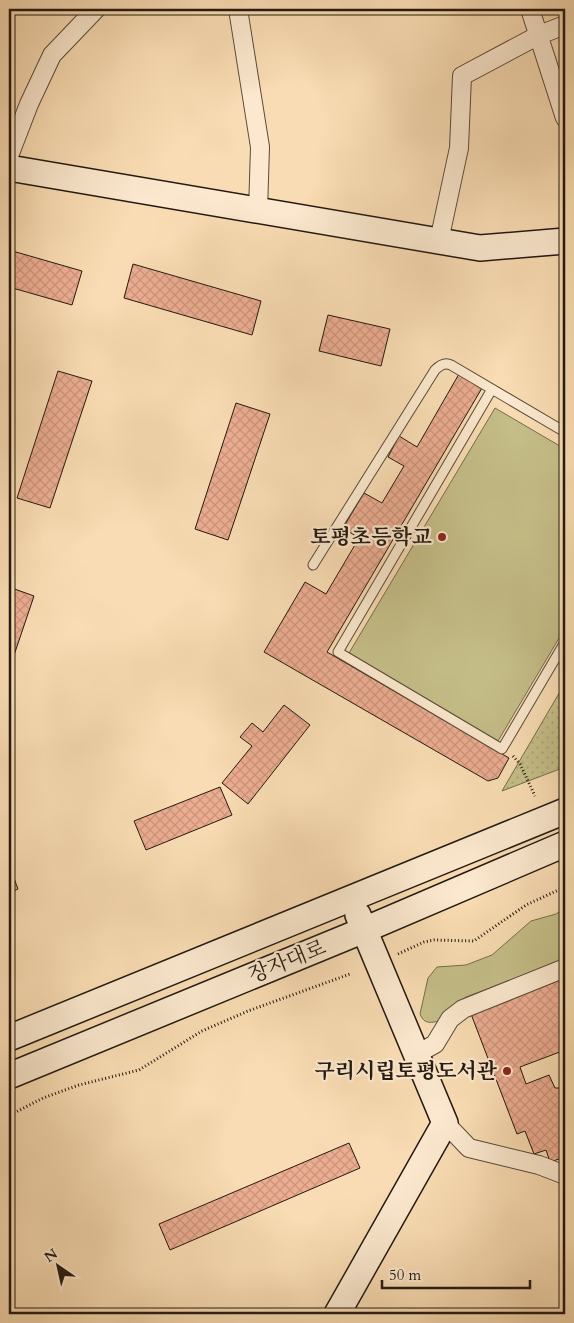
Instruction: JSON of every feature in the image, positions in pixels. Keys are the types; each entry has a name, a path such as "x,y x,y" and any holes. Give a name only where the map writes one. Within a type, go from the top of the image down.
{"street":[{"path":"9,156 29,104 52,55 96,9"},
{"path":"238,9 260,147 258,211"},
{"path":"530,9 565,118"},
{"path":"439,240 459,148 462,76 539,35 565,25"},
{"path":"9,168 480,248 565,241"},
{"name":"장자대로","path":"9,1038 565,811"},
{"name":"장자대로","path":"9,1076 364,930 565,844"},
{"path":"352,898 445,1123 469,1148 539,1165 565,1175"},
{"path":"417,1054 434,1044 450,1019 463,1010 565,968"},
{"path":"337,1314 445,1123"}],"lane":[{"path":"313,565 438,366 448,364 565,432"},
{"path":"338,652 492,390"},
{"path":"330,647 502,749 565,642"}],"path":[{"path":"502,749 518,760 535,796"},
{"path":"393,955 424,942 434,940 474,941 526,905 565,887"},
{"path":"9,1118 43,1098 79,1085 139,1070 202,1030 350,974"}],"shaded area":[{"path":"495,408 565,449 565,628 498,741 349,653"},
{"path":"565,683 565,767 502,791"},
{"path":"565,908 565,960 466,997 449,1008 442,1020 426,1022 422,1018 420,1014 428,978 437,967 466,965 492,955 531,921 556,914"}],"building":[{"path":"9,250 82,271 72,305 9,287"},
{"path":"133,264 261,301 252,335 124,298"},
{"path":"328,315 390,329 381,366 319,351"},
{"path":"58,371 92,381 50,508 17,498"},
{"path":"459,374 482,388 327,652 509,758 498,778 488,781 264,652 305,582 326,594 359,538 343,528 364,493 382,503 404,466 388,457 399,436 417,447"},
{"path":"236,403 270,414 228,540 195,529"},
{"path":"9,587 34,596 9,670"},
{"path":"284,705 310,725 248,804 222,783 252,746 240,737 252,723 263,732"},
{"path":"220,787 232,815 146,850 134,821"},
{"path":"9,865 18,889 9,893"},
{"name":"구리시립토평도서관","path":"565,978 565,1050 520,1067 526,1084 549,1075 555,1088 560,1088 563,1095 565,1094 565,1157 550,1162 546,1150 534,1154 525,1131 517,1134 471,1014"},
{"path":"349,1143 360,1168 170,1250 159,1224"},
{"path":"9,1299 16,1314 9,1314"}],"place":[{"name":"토평초등학교","path":"442,537"},
{"name":"구리시립토평도서관","path":"507,1071"}]}
